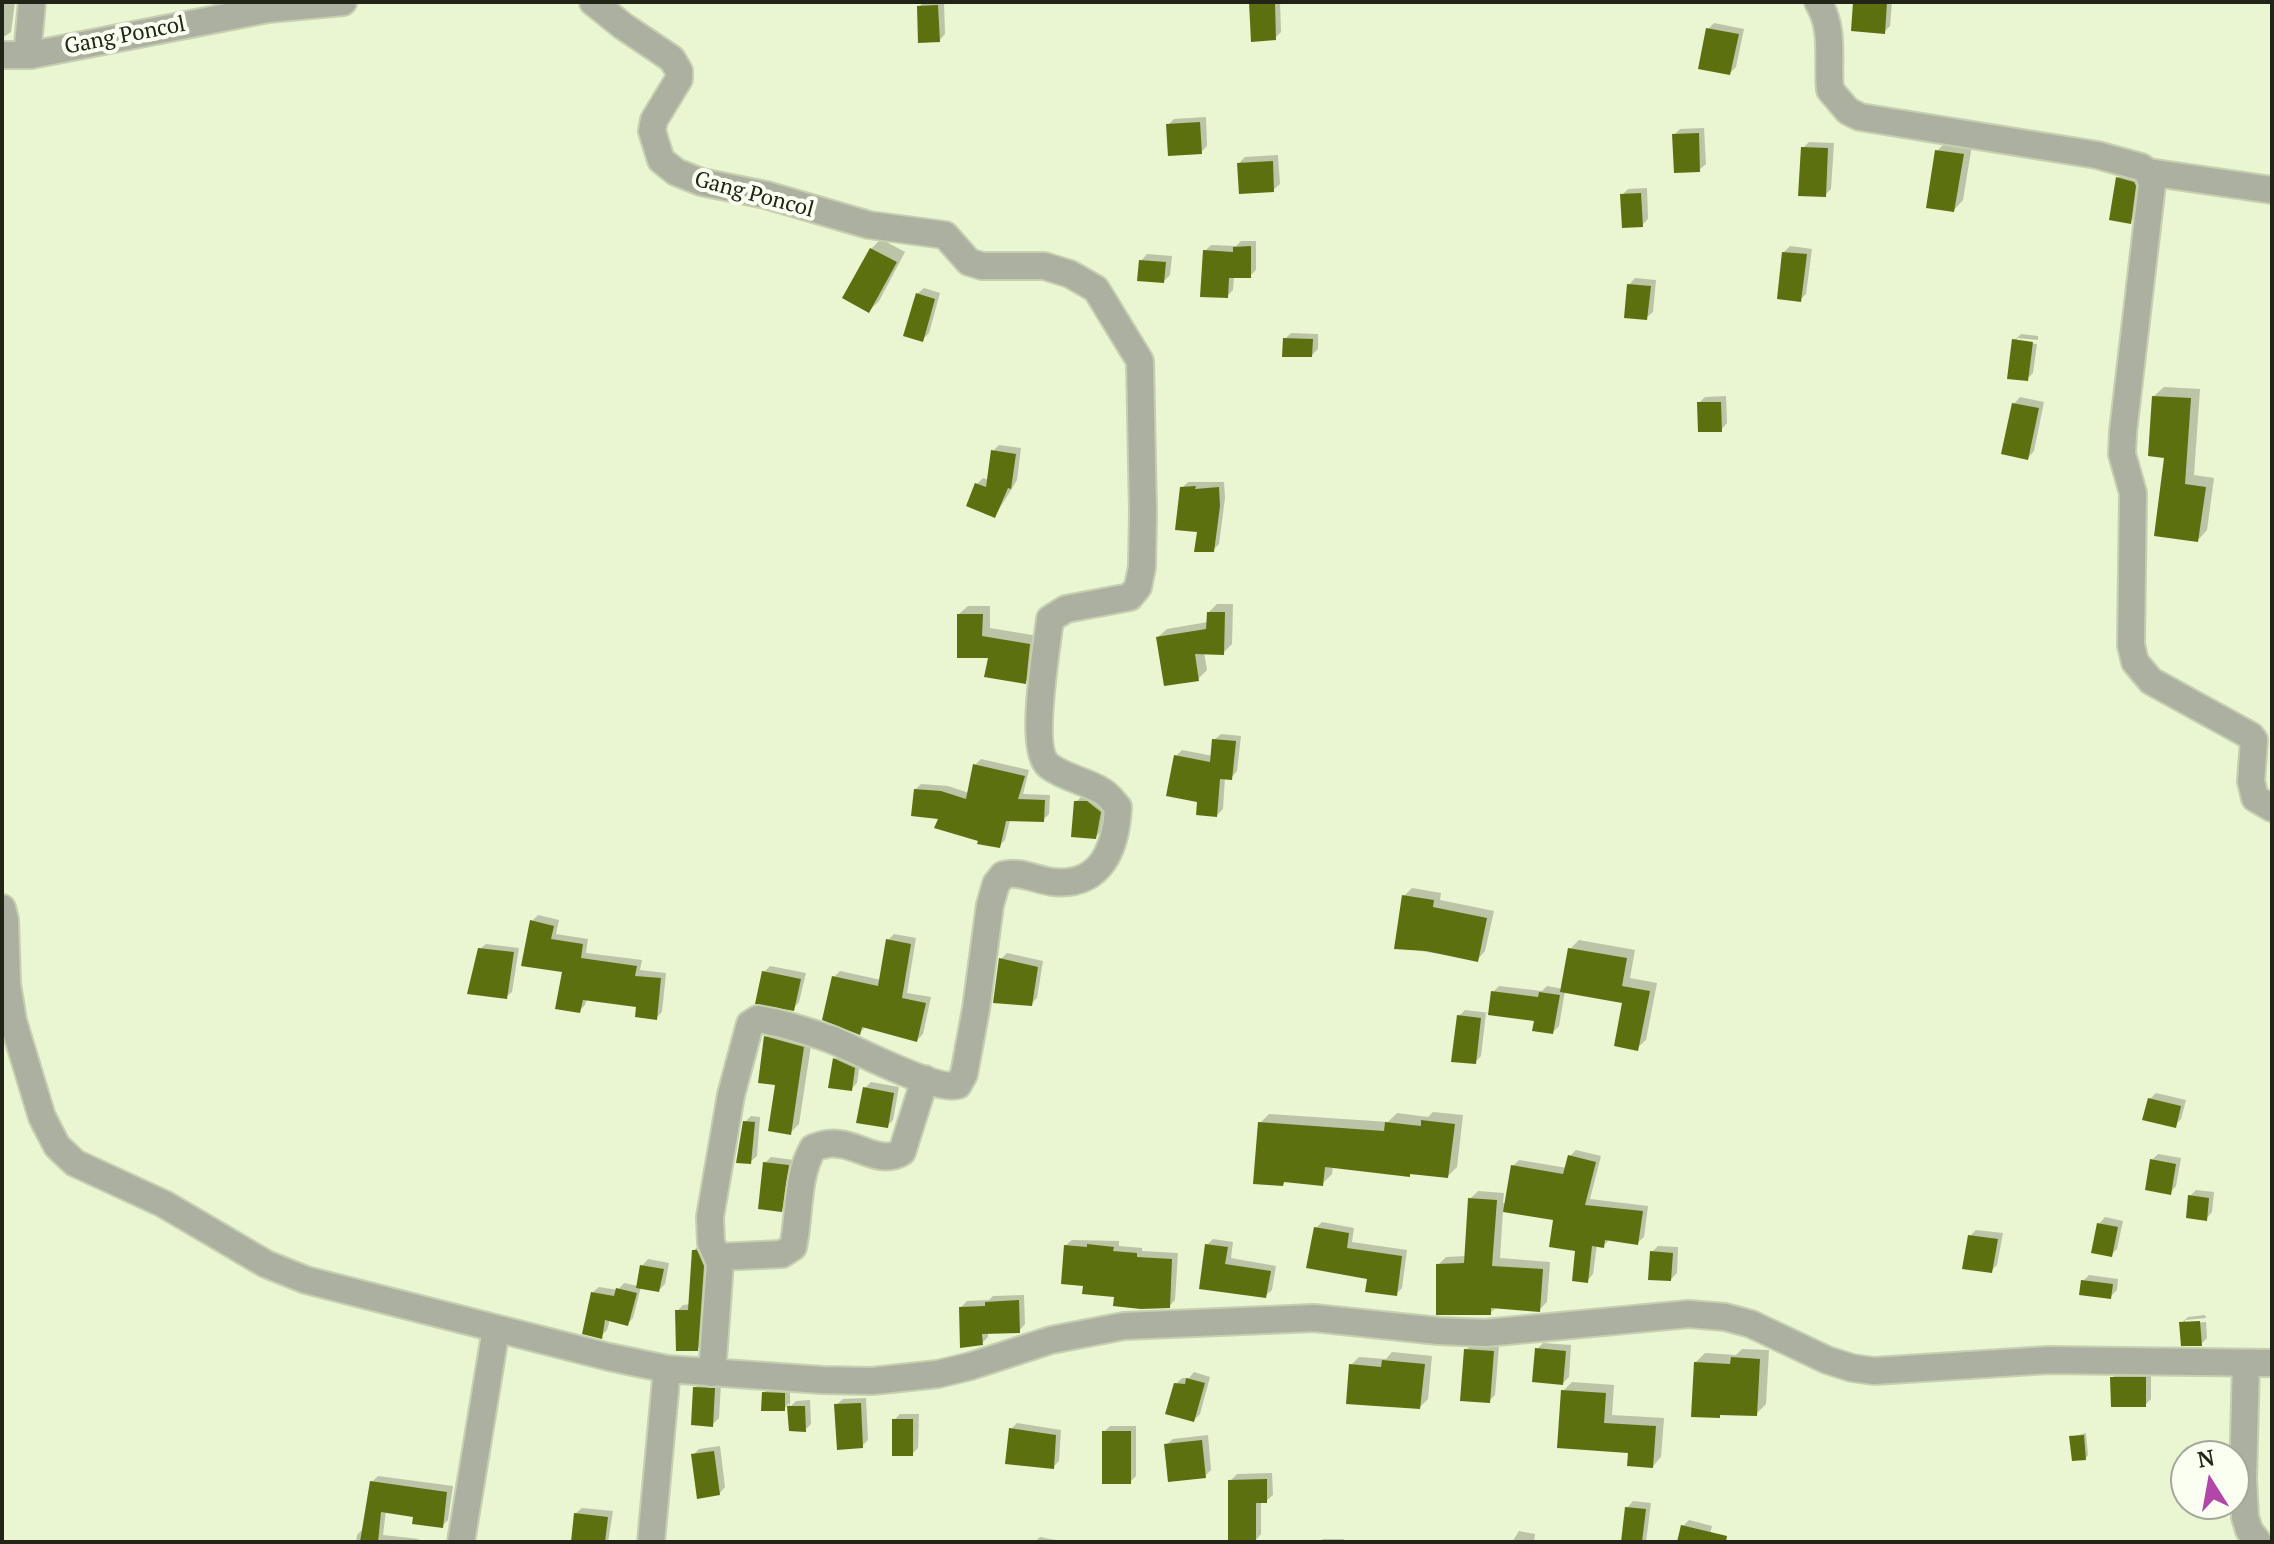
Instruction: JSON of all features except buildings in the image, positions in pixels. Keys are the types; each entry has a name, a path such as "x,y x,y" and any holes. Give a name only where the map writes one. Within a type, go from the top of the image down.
{"street":[{"path":"14,55 32,2"},
{"name":"Gang Poncol","path":"14,55 269,5 343,2"},
{"name":"Gang Poncol","path":"593,2 642,40 668,55 677,66 678,82 652,128 654,145 666,166 701,182 766,195 869,225 945,235 969,262 982,266 1044,266 1070,274 1096,289 1140,361 1143,513 1142,567 1138,587 1130,597 1066,609 1050,619 1038,733 1045,764 1067,778 1101,790 1118,807 1117,831 1109,855 1100,868 1080,880 1056,883 1013,872 1003,875 996,884 963,1078 961,1083 951,1087 925,1079"},
{"path":"1818,2 1826,15 1830,35 1830,90 1848,111 1860,117 2097,155 2141,167 2148,172 2272,190"},
{"path":"2148,172 2152,184 2122,454 2133,493 2131,645 2135,662 2151,681 2251,736 2254,740 2252,789 2255,798 2272,808"},
{"path":"2,908 7,984 18,1041 42,1117 57,1146 68,1158 164,1204 230,1245 306,1280 667,1369 822,1380 908,1378 971,1366 1051,1340 1124,1326 1299,1318 1485,1333 1689,1314 1725,1317 1751,1324 1827,1360 1874,1371 2049,1360 2259,1363 2243,1479 2245,1517 2249,1530 2258,1542"},
{"path":"712,1373 720,1263 717,1257 711,1243 710,1217 731,1095 747,1028 758,1019 766,1020 829,1039 925,1079 902,1152 883,1158 837,1143 813,1148 798,1206 793,1247 782,1254 717,1257"},
{"path":"461,1542 496,1329"},
{"path":"651,1542 667,1369"}]}
